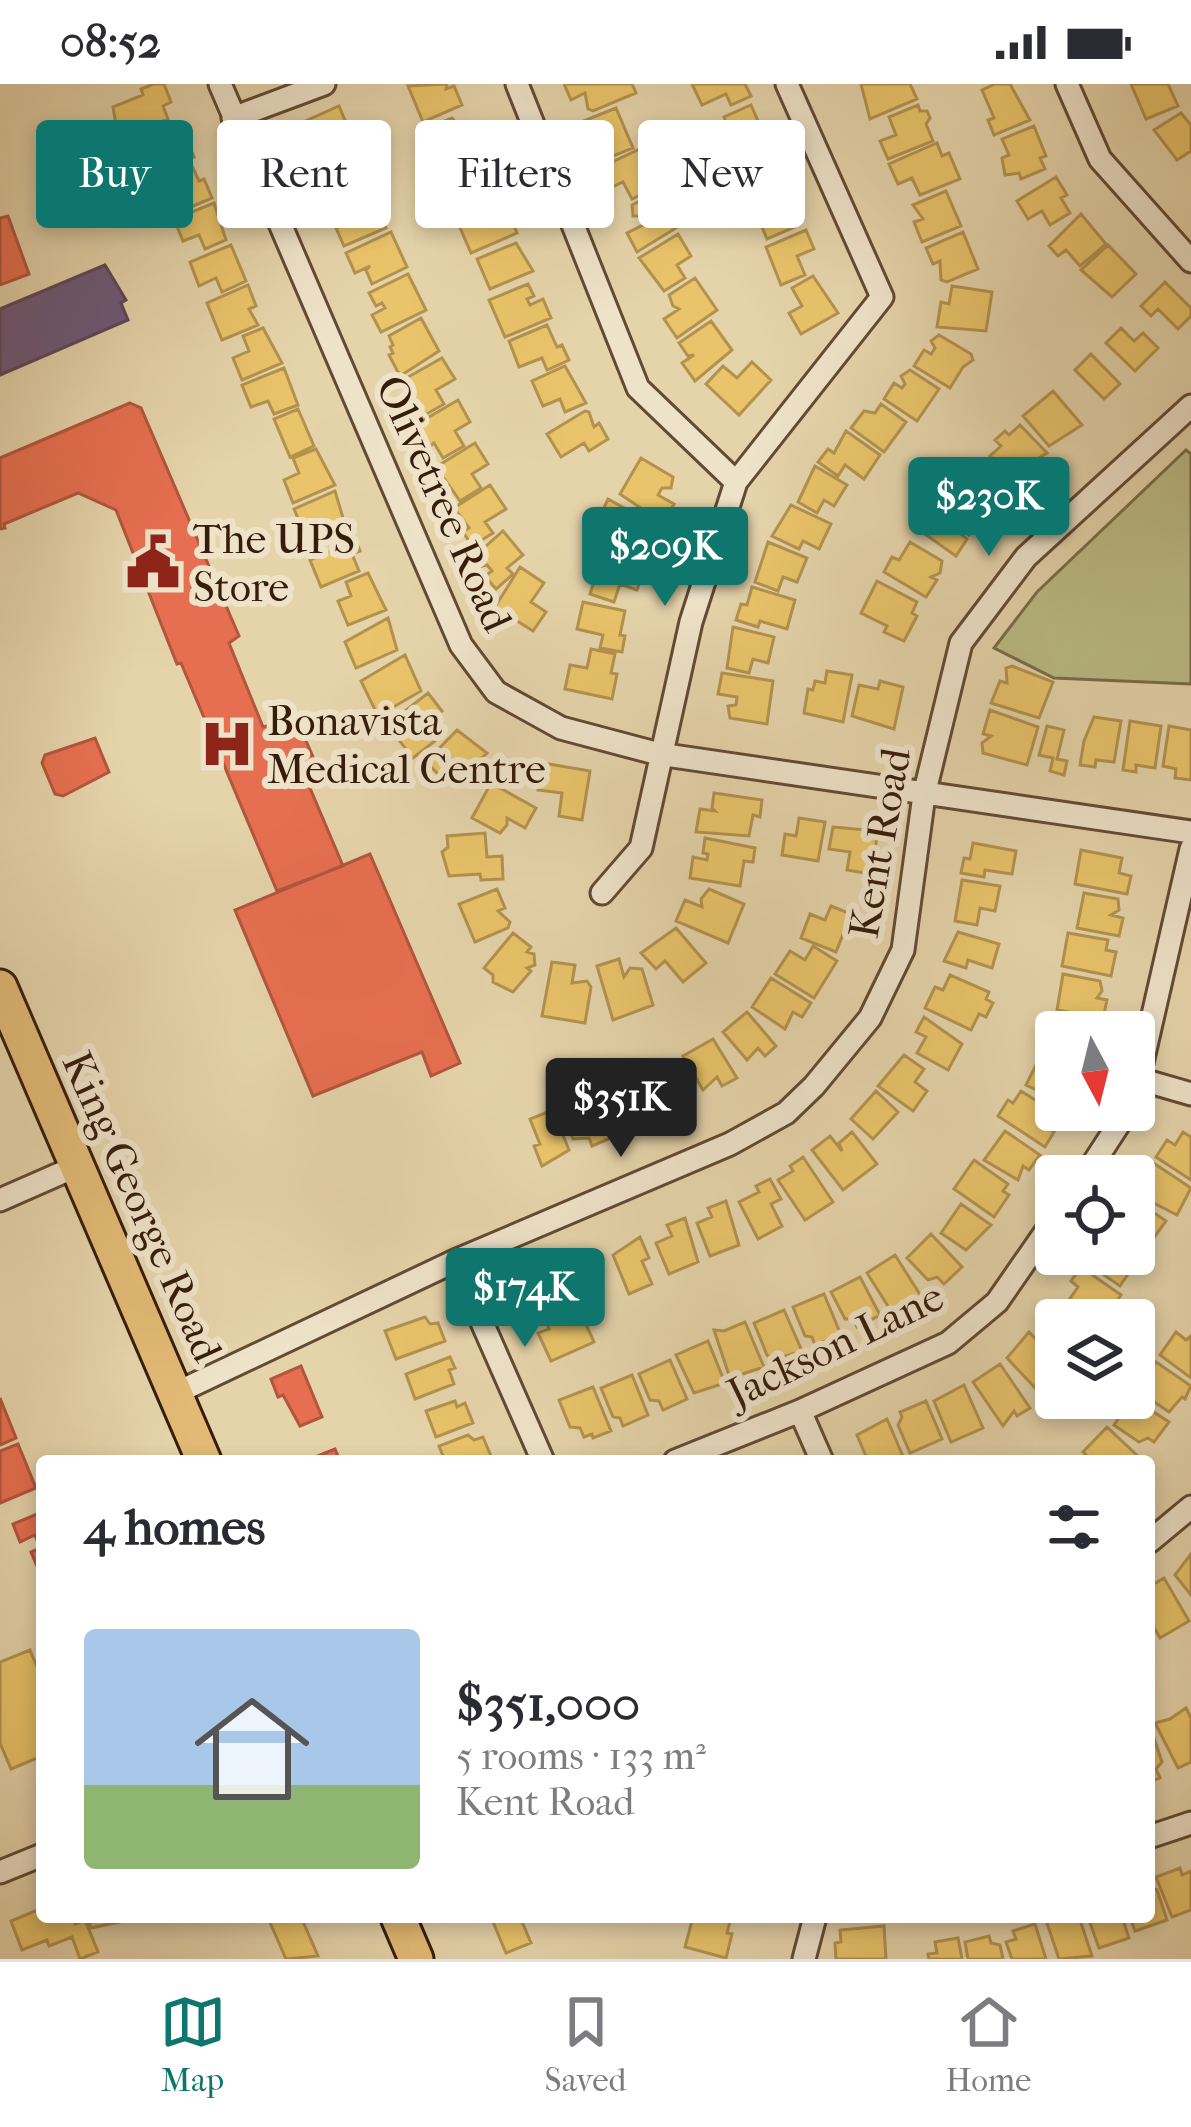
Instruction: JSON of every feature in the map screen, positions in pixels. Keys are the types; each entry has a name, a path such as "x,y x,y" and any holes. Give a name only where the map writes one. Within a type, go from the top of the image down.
{"main road":[{"name":"King George Road","path":"0,987 202,1455"},
{"path":"401,1923 416,1959"}],"street":[{"name":"Olivetree Road","path":"220,84 461,645 496,692 561,728 659,754 1191,832"},
{"path":"233,118 323,84"},
{"path":"517,84 638,388 736,482"},
{"path":"602,893 641,848 691,622 736,482 882,297 787,84"},
{"path":"1067,84 1100,159 1191,261"},
{"name":"Kent Road","path":"176,1393 455,1261 730,1144 786,1113 814,1086 870,1018 903,950 924,795 961,643 1026,557 1191,406"},
{"path":"1155,1011 1191,849"},
{"path":"1155,1091 1191,1094"},
{"path":"0,1200 75,1167"},
{"name":"Jackson Lane","path":"690,1455 948,1343 997,1301 1035,1247"},
{"path":"455,1261 540,1455"},
{"path":"800,1411 819,1455"},
{"path":"1155,1537 1191,1507"},
{"path":"1155,1835 1191,1823"},
{"path":"0,1872 36,1857"},
{"path":"803,1959 813,1923"}],"green space":[{"path":"1186,450 1191,454 1191,684 1054,678 994,648 1037,592"}],"building: Homes":[{"path":"164,84 171,102 163,106 168,119 115,120 113,107 143,95 141,89"},
{"path":"564,84 632,84 636,93 593,111 588,109 585,93 571,100"},
{"path":"692,84 745,84 751,96 731,105 726,94 702,105"},
{"path":"861,84 910,84 917,99 870,119"},
{"path":"1010,84 1030,120 994,135 988,120 994,118 982,90"},
{"path":"1131,84 1168,84 1178,106 1146,119"},
{"path":"408,86 454,86 462,105 422,120"},
{"path":"751,105 758,120 725,120"},
{"path":"918,105 930,118 926,124 933,141 888,159 880,141 896,135 889,117"},
{"path":"339,106 345,120 308,120"},
{"path":"616,108 633,148 614,156 614,120 586,120"},
{"path":"1181,113 1191,125 1191,151 1177,160 1154,130"},
{"path":"1034,126 1046,156 1040,158 1045,169 1021,179 1019,173 1005,175 1002,158 1009,155 1002,139"},
{"path":"937,143 942,156 949,153 960,179 920,195 912,178 898,184 889,164"},
{"path":"638,150 638,196 632,199 623,182 614,186 614,161"},
{"path":"193,168 199,181 204,179 212,198 193,206"},
{"path":"1056,177 1067,195 1061,198 1070,213 1050,225 1042,211 1028,219 1017,201"},
{"path":"946,191 961,226 922,242 914,222 923,219 913,205"},
{"path":"214,203 217,228 222,228 226,240 205,249 199,235 183,241 178,228 193,228 193,211"},
{"path":"1081,214 1106,244 1080,266 1066,250 1058,256 1049,246"},
{"path":"336,228 386,228 344,246"},
{"path":"460,228 515,228 517,233 471,253"},
{"path":"638,228 676,228 637,252 627,233"},
{"path":"762,228 792,228 767,239"},
{"path":"806,230 814,249 797,256 805,275 781,285 766,247"},
{"path":"391,232 407,267 372,284 366,270 370,266 355,273 346,253"},
{"path":"963,232 978,269 947,282 941,280 940,261 933,264 926,248"},
{"path":"678,234 691,256 677,265 685,278 664,291 639,258"},
{"path":"516,243 533,271 490,289 477,259"},
{"path":"231,245 246,281 222,292 216,278 199,286 190,262"},
{"path":"1108,245 1136,274 1112,297 1081,270"},
{"path":"408,274 426,310 381,332 372,315 385,308 382,303 376,306 369,293"},
{"path":"813,276 838,313 801,334 789,313 802,306 792,288"},
{"path":"695,278 717,310 677,338 664,319 679,309 669,295"},
{"path":"1165,282 1191,308 1191,316 1178,329 1158,309 1151,316 1141,306"},
{"path":"528,284 534,296 527,299 530,305 543,299 551,318 505,337 489,300"},
{"path":"248,285 256,306 249,309 258,325 222,340 207,303"},
{"path":"952,286 992,292 986,331 937,327 941,302 949,304"},
{"path":"421,318 439,351 400,376 389,355 393,345 389,336"},
{"path":"711,321 732,350 695,381 682,363 694,355 688,356 679,343"},
{"path":"547,325 569,360 547,370 542,358 519,367 509,341"},
{"path":"263,328 282,363 242,380 233,358 249,351 243,336"},
{"path":"1121,328 1134,341 1143,333 1158,348 1135,371 1106,343"},
{"path":"939,335 971,354 973,360 950,388 914,366 924,350 931,354 935,348 931,341"},
{"path":"1091,354 1120,384 1104,399 1075,370"},
{"path":"442,358 455,379 436,390 444,404 423,416 401,381"},
{"path":"752,362 771,380 739,415 706,384 723,366 737,378"},
{"path":"565,366 586,403 565,412 560,399 543,406 532,381"},
{"path":"284,368 298,405 274,414 268,401 251,407 242,385"},
{"path":"910,370 939,389 917,421 884,399 894,383 902,388 901,376"},
{"path":"1053,391 1082,425 1049,446 1023,416"},
{"path":"458,400 470,422 455,431 464,446 443,458 417,424"},
{"path":"881,404 906,422 884,452 851,428 864,411 875,413"},
{"path":"298,409 314,446 290,457 274,419"},
{"path":"585,411 608,439 589,451 584,443 561,457 547,434"},
{"path":"1020,425 1047,453 1029,464 1038,473 1022,489 990,456 1001,446 995,440"},
{"path":"846,431 880,455 864,479 845,465 838,476 818,462 828,449 834,453"},
{"path":"475,443 488,464 472,474 481,488 460,501 436,467"},
{"path":"316,449 335,485 293,503 284,480 299,473 293,458"},
{"path":"641,458 673,477 671,488 662,488 658,495 674,504 663,523 620,494"},
{"path":"979,463 1015,493 986,523 967,507 978,495 963,482"},
{"path":"815,466 847,485 834,506 824,500 817,513 798,502"},
{"path":"490,485 506,509 485,522 493,533 472,546 463,532 469,528 454,508"},
{"path":"335,491 346,528 309,544 294,509"},
{"path":"608,499 660,528 644,564 590,538"},
{"path":"944,499 977,523 969,535 962,535 967,539 956,556 915,527 925,513 931,517"},
{"path":"791,505 831,524 819,549 803,541 799,549 772,536"},
{"path":"503,531 523,555 507,568 513,574 496,589 485,576 492,571 476,555"},
{"path":"354,535 360,551 352,554 359,571 321,587 310,560"},
{"path":"768,542 807,558 797,582 783,577 778,591 755,582"},
{"path":"910,542 942,561 926,597 884,572 892,557 899,560"},
{"path":"602,556 644,569 637,590 620,584 614,602 590,594"},
{"path":"520,567 544,583 531,602 546,612 533,631 495,607"},
{"path":"368,573 386,610 348,625 338,601 351,596 346,582"},
{"path":"877,581 917,602 912,613 917,616 904,641 861,613"},
{"path":"752,587 795,600 787,629 736,620"},
{"path":"583,602 625,611 622,652 600,648 603,635 577,629"},
{"path":"388,618 397,650 356,668 345,642"},
{"path":"733,627 774,637 768,663 753,659 749,673 727,668"},
{"path":"591,649 615,654 612,699 565,689 570,665 587,668"},
{"path":"405,655 421,691 378,716 361,681"},
{"path":"1012,666 1053,682 1039,718 991,703 1000,681 1007,683 1006,668"},
{"path":"827,671 852,675 843,722 804,713 808,689 813,690 815,681 825,683"},
{"path":"722,673 773,681 767,724 730,718 728,706 736,705 737,697 718,694"},
{"path":"880,681 903,687 894,729 852,716 859,685 878,689"},
{"path":"428,693 442,711 430,720 440,737 413,758 387,725"},
{"path":"990,710 1038,727 1027,765 983,753 982,743 991,736 983,734"},
{"path":"1094,717 1121,721 1114,762 1096,760 1095,767 1080,765"},
{"path":"1130,721 1161,726 1155,768 1136,765 1136,772 1123,770"},
{"path":"1047,726 1064,730 1057,759 1067,761 1064,775 1050,771 1053,758 1039,755"},
{"path":"1169,726 1191,730 1191,780 1175,778 1176,769 1163,766"},
{"path":"457,730 487,753 471,768 466,763 460,770 455,765 442,778 426,762"},
{"path":"543,763 590,771 582,820 559,816 562,793 538,790"},
{"path":"491,783 536,808 525,828 507,818 500,833 472,818"},
{"path":"714,793 762,800 760,817 753,815 749,836 696,832 700,809 715,811"},
{"path":"799,818 825,822 818,861 782,855 785,834 796,836"},
{"path":"833,827 878,831 871,874 847,870 850,852 829,849"},
{"path":"485,833 487,857 502,856 503,879 481,880 480,874 449,876 442,852 448,847 447,836"},
{"path":"705,838 755,848 753,862 744,861 740,886 690,878 693,857 707,860"},
{"path":"973,843 1016,851 1012,874 961,873"},
{"path":"1081,850 1122,858 1119,873 1131,876 1127,894 1075,884"},
{"path":"962,880 1000,886 995,911 980,908 977,925 955,921"},
{"path":"497,889 505,908 498,911 510,922 508,928 475,942 459,904"},
{"path":"709,889 744,904 728,943 676,921 685,900 702,907 701,899"},
{"path":"1084,893 1118,899 1119,910 1111,915 1123,918 1119,936 1077,928"},
{"path":"831,906 851,914 836,952 801,938 810,914 825,920"},
{"path":"676,928 706,963 683,982 665,961 656,969 641,953"},
{"path":"958,932 999,944 992,968 968,960 966,968 944,961"},
{"path":"513,933 531,947 527,952 534,954 535,965 527,968 531,971 513,992 493,982 493,975 484,968"},
{"path":"1068,933 1108,940 1106,950 1116,952 1111,976 1062,966"},
{"path":"813,946 837,961 814,998 775,974 790,951 805,960"},
{"path":"619,959 624,977 630,968 642,969 653,1005 613,1020 597,966"},
{"path":"552,962 575,965 572,983 587,981 591,987 585,1023 542,1016"},
{"path":"1063,974 1100,981 1102,991 1097,998 1107,1000 1105,1011 1057,1010"},
{"path":"950,975 989,992 986,999 993,1003 986,1017 979,1014 971,1030 925,1008 935,987 943,990"},
{"path":"771,978 811,1003 802,1017 793,1012 785,1029 752,1007"},
{"path":"747,1012 776,1046 765,1056 758,1048 747,1060 723,1032"},
{"path":"924,1017 962,1044 948,1070 917,1053 926,1037 916,1032"},
{"path":"713,1039 737,1078 722,1086 717,1077 703,1090 683,1056"},
{"path":"904,1055 924,1069 915,1082 927,1091 913,1111 878,1086"},
{"path":"673,1062 692,1103 680,1109 675,1099 660,1107 644,1076"},
{"path":"1035,1067 1035,1089 1026,1085"},
{"path":"630,1075 652,1121 634,1128 632,1124 624,1127 619,1115 613,1117 600,1088"},
{"path":"876,1091 898,1112 873,1139 851,1119"},
{"path":"1021,1091 1035,1100 1035,1131 1054,1132 1045,1147 998,1116 1008,1100 1013,1103"},
{"path":"593,1093 611,1138 592,1146 589,1138 573,1139 560,1107"},
{"path":"553,1110 569,1150 542,1166 530,1119"},
{"path":"1005,1131 1040,1155 1035,1155 1029,1170 1023,1166 1018,1180 984,1160"},
{"path":"852,1132 877,1164 843,1190 812,1150 830,1136 842,1151 839,1143"},
{"path":"1183,1132 1191,1137 1191,1180 1156,1157 1167,1140 1175,1145"},
{"path":"803,1157 833,1202 805,1220 778,1180"},
{"path":"974,1160 1008,1184 1003,1191 1009,1195 994,1217 954,1189"},
{"path":"1155,1164 1191,1188 1177,1215 1155,1204"},
{"path":"770,1179 781,1199 771,1204 782,1226 758,1239 739,1202 759,1192 756,1186"},
{"path":"726,1201 739,1245 710,1256 697,1223 712,1217 708,1208"},
{"path":"961,1204 991,1225 966,1250 941,1233"},
{"path":"1155,1213 1166,1221 1155,1236"},
{"path":"685,1218 698,1262 669,1274 656,1243 672,1236 667,1225"},
{"path":"931,1234 962,1267 944,1284 937,1277 928,1280 907,1258"},
{"path":"640,1237 649,1258 642,1261 652,1284 629,1294 613,1255"},
{"path":"895,1255 921,1296 893,1314 867,1273"},
{"path":"568,1259 580,1297 539,1314 528,1276"},
{"path":"1075,1275 1092,1275 1121,1295 1118,1299 1070,1299 1078,1287 1071,1281"},
{"path":"1104,1275 1127,1275 1120,1286"},
{"path":"860,1277 880,1315 857,1327 853,1319 845,1319 831,1292"},
{"path":"824,1294 841,1335 815,1345 812,1337 805,1336 793,1307"},
{"path":"578,1307 594,1342 551,1361 538,1333 549,1329 546,1322"},
{"path":"784,1310 802,1351 773,1360 754,1323"},
{"path":"425,1317 430,1324 438,1323 445,1341 396,1359 385,1331"},
{"path":"745,1322 764,1367 730,1378 714,1330"},
{"path":"1029,1332 1035,1338 1035,1388 1007,1358"},
{"path":"1176,1332 1186,1340 1191,1336 1191,1378 1160,1355"},
{"path":"708,1341 725,1383 694,1393 676,1355"},
{"path":"450,1357 454,1384 415,1399 406,1374"},
{"path":"670,1360 687,1399 663,1410 659,1401 650,1400 639,1374"},
{"path":"1155,1363 1191,1386 1185,1399 1169,1412 1155,1402"},
{"path":"1000,1364 1030,1408 1017,1416 1014,1411 1003,1426 973,1382"},
{"path":"632,1375 648,1415 623,1426 620,1418 613,1417 601,1388"},
{"path":"964,1385 983,1428 951,1442 934,1401"},
{"path":"593,1387 611,1431 593,1438 570,1427 559,1400"},
{"path":"455,1401 457,1407 465,1403 473,1423 436,1437 426,1411"},
{"path":"926,1401 942,1439 910,1453 898,1425 900,1412"},
{"path":"1155,1413 1169,1422 1154,1442 1148,1438 1139,1442 1114,1425 1118,1419 1155,1419"},
{"path":"887,1419 902,1455 865,1455 857,1435"},
{"path":"1107,1427 1137,1455 1086,1455 1083,1452"},
{"path":"468,1435 474,1440 483,1437 490,1455 443,1455 439,1446"},
{"path":"1191,1554 1191,1595 1175,1575"},
{"path":"1164,1578 1189,1621 1160,1638 1155,1629 1155,1583"},
{"path":"30,1650 36,1664 36,1759 11,1769 0,1743 0,1662"},
{"path":"1186,1708 1191,1718 1191,1762 1178,1768 1155,1723"},
{"path":"1155,1741 1162,1762 1156,1769 1160,1778 1155,1780"},
{"path":"1180,1868 1182,1875 1191,1871 1191,1910 1172,1917 1156,1877"},
{"path":"1157,1890 1167,1920 1135,1931 1132,1923 1155,1923"},
{"path":"36,1911 36,1923 86,1923 98,1952 80,1959 72,1937 22,1950 11,1921"},
{"path":"270,1923 304,1923 318,1956 286,1959"},
{"path":"494,1923 523,1923 531,1943 506,1953"},
{"path":"691,1923 730,1923 726,1958 685,1947"},
{"path":"1047,1923 1081,1923 1092,1956 1059,1959"},
{"path":"1090,1923 1124,1923 1129,1938 1099,1948"},
{"path":"1035,1924 1046,1959 1012,1959 1006,1942 1016,1939 1013,1931"},
{"path":"884,1926 886,1959 836,1959 840,1930"},
{"path":"989,1936 991,1943 1000,1945 1003,1959 968,1959 965,1942"},
{"path":"958,1938 962,1959 929,1959 928,1954 937,1953 935,1942"}],"building: Shops":[{"path":"8,216 29,274 0,285 0,218"},
{"path":"130,403 141,408 239,636 229,643 263,727 296,718 324,782 310,788 343,866 277,891 181,663 177,664 116,510 78,493 0,529 0,458"},
{"path":"95,738 109,772 63,796 55,794 42,763 45,755"},
{"path":"370,854 460,1063 431,1076 422,1052 313,1096 235,910"},
{"path":"301,1366 322,1417 300,1426 271,1379"},
{"path":"0,1398 16,1438 0,1445"},
{"path":"18,1444 36,1488 0,1503 0,1451"},
{"path":"36,1514 36,1538 20,1542 13,1524"}],"building: Offices":[{"path":"105,265 126,300 121,303 128,320 0,375 0,309"}],"place":[{"name":"The UPS Store","path":"153,562"},
{"name":"Bonavista Medical Centre","path":"227,744"}]}
